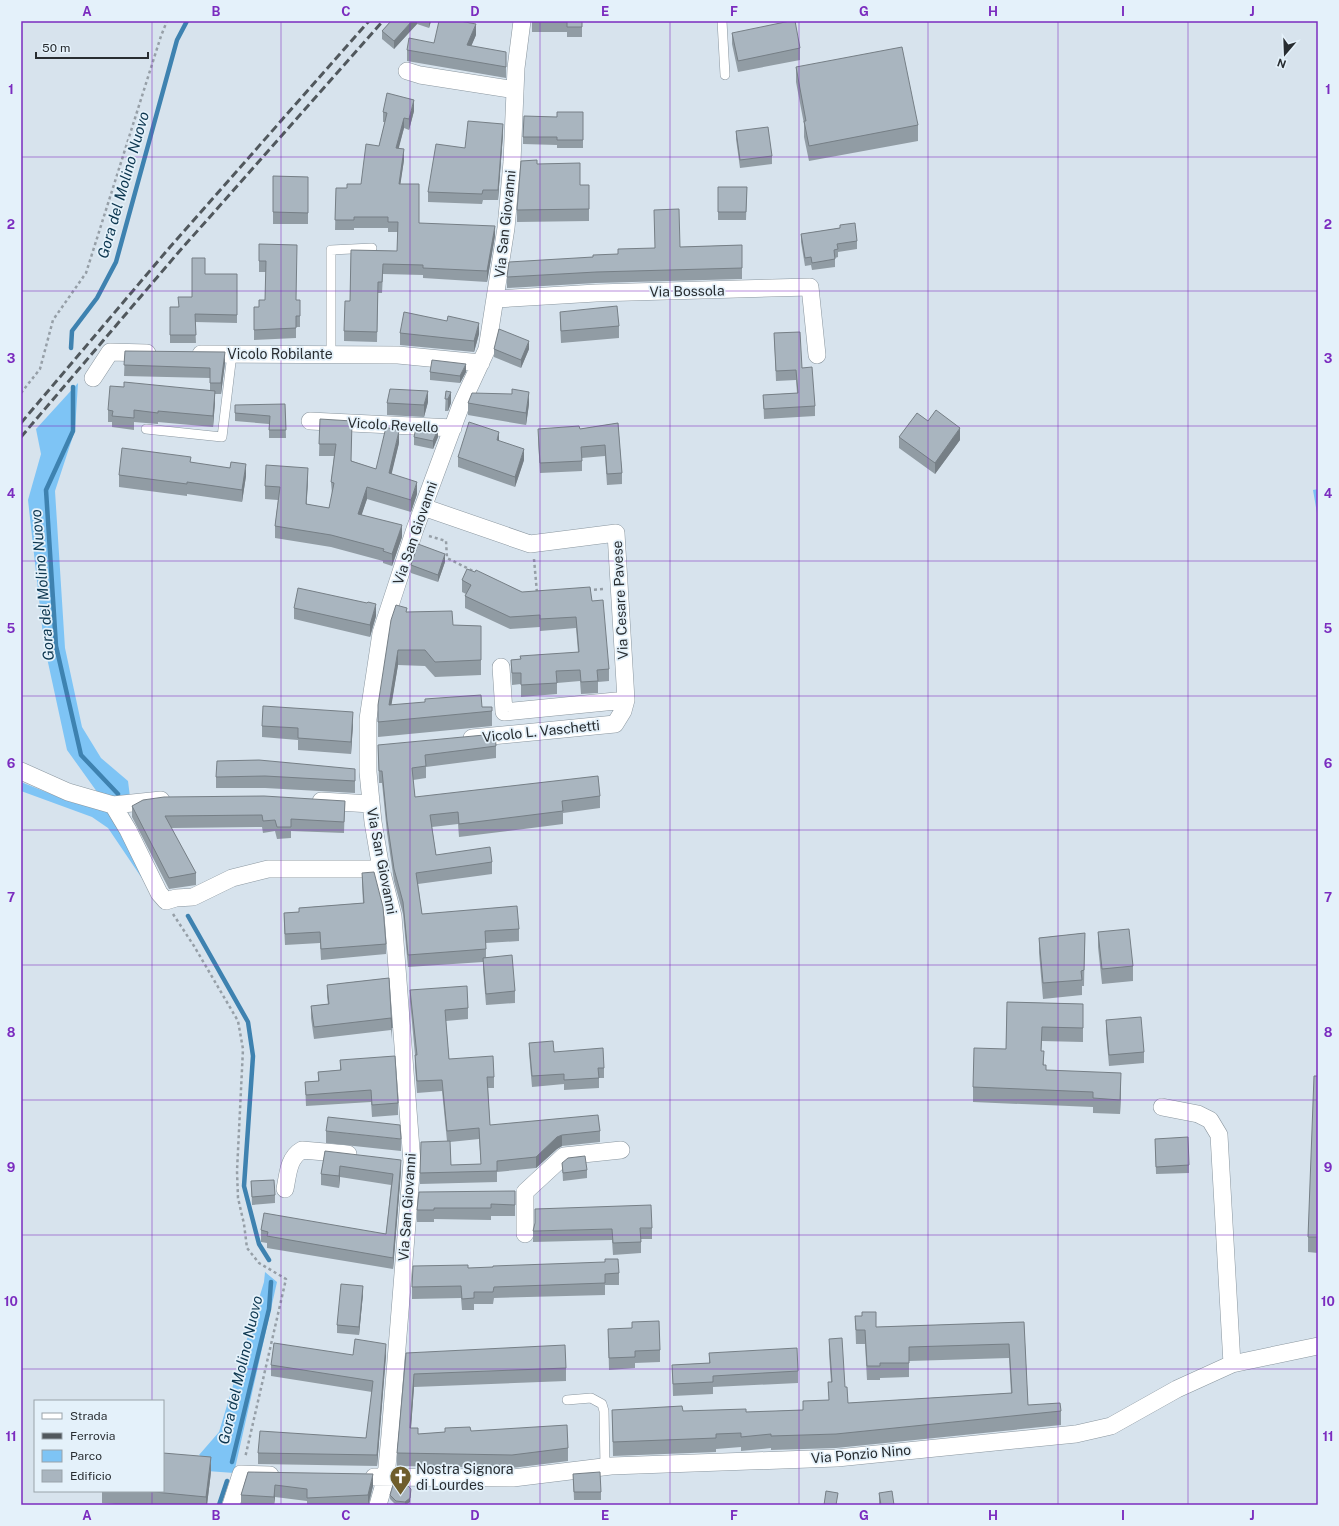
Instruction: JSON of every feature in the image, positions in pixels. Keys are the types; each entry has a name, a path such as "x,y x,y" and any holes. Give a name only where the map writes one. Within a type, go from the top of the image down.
{"street":[{"name":"Via San Giovanni","path":"378,1505 386,1477 401,1285 418,1194 404,1161 393,916 381,869 371,804 376,747 368,719 381,633 414,532 453,428 487,349 506,228 515,90 522,21"},
{"path":"407,71 420,75 515,90"},
{"name":"Via Bossola","path":"496,299 596,293 810,287 816,355"},
{"path":"93,378 110,352 160,353"},
{"name":"Vicolo Robilante","path":"182,354 398,355 481,363"},
{"name":"Vicolo Revello","path":"310,420 453,428"},
{"name":"Via Cesare Pavese","path":"424,507 532,544 616,533 626,700"},
{"path":"500,667 504,712 626,700"},
{"name":"Vicolo L. Vaschetti","path":"453,740 615,724 623,711 626,700"},
{"path":"21,771 68,792 113,805 179,799"},
{"path":"302,800 371,804"},
{"path":"113,805 128,830 159,893 166,901 193,896 232,878 268,869 381,869"},
{"path":"1162,1107 1198,1114 1210,1120 1219,1135 1232,1364"},
{"path":"285,1189 291,1160 302,1150 365,1156"},
{"path":"525,1234 517,1192 564,1156 621,1150"},
{"name":"Via Ponzio Nino","path":"355,1477 513,1478 605,1467 837,1458 1076,1434 1111,1426 1177,1389 1232,1364 1318,1346"},
{"path":"232,1505 241,1474 287,1475"}],"lane":[{"path":"722,21 725,74"},
{"path":"331,354 331,250 372,248"},
{"path":"146,429 222,437 232,354"},
{"path":"567,1400 591,1398 599,1400 602,1404 604,1411 605,1467"}],"path":[{"path":"21,393 40,369 53,320 86,272 167,21"},
{"path":"414,532 446,541 446,558 480,574"},
{"path":"532,544 537,592"},
{"path":"582,590 619,588"},
{"path":"532,593 545,592"},
{"path":"166,901 238,1021 243,1049 237,1172 238,1198 244,1224 246,1248 259,1263 286,1279 241,1474"}],"green space":[{"path":"78,383 75,430 55,491 65,648 82,727 101,758 128,781 130,797 100,796 67,750 44,644 28,500 41,454 36,429"},
{"path":"1318,489 1318,519 1313,490"},
{"path":"21,782 71,802 110,812 160,905 108,828 92,817 21,791"},
{"path":"265,1272 277,1282 234,1473 207,1471 207,1460 199,1455 219,1432 264,1282"}],"building":[{"path":"391,21 412,21 394,41 382,31"},
{"path":"439,21 460,21 476,24 467,45 506,52 506,67 407,50 409,38 434,43"},
{"path":"532,21 582,21 582,27 567,27 567,22"},
{"path":"795,21 800,48 738,61 732,33"},
{"path":"902,47 918,125 809,146 796,67"},
{"path":"387,93 414,100 409,119 404,118 396,148 404,149 399,184 419,184 419,223 495,226 487,271 423,268 423,265 383,264 382,282 378,282 377,332 344,331 345,301 350,301 351,250 397,251 398,222 388,222 388,217 354,217 354,220 335,220 336,188 347,188 347,184 361,184 366,144 379,146 387,113 383,112"},
{"path":"557,112 583,112 583,140 557,140 557,137 523,137 524,116 557,117"},
{"path":"468,121 503,124 498,190 483,190 482,194 428,192 436,144 465,148"},
{"path":"768,127 772,156 740,160 736,131"},
{"path":"537,160 537,164 580,163 580,185 589,185 589,209 517,210 521,161"},
{"path":"273,176 308,177 308,213 273,212"},
{"path":"718,187 747,187 746,212 718,212"},
{"path":"679,209 680,247 742,245 742,268 596,272 507,277 509,262 593,257 593,255 618,254 618,249 655,248 654,210"},
{"path":"855,223 857,241 837,244 838,249 834,250 835,259 812,263 811,257 805,258 801,234 840,228 840,225"},
{"path":"259,244 297,245 296,300 300,300 300,316 296,316 296,328 254,330 254,307 259,307 259,300 265,300 266,261 259,261"},
{"path":"192,258 205,258 205,274 237,274 237,315 195,314 196,335 170,335 170,307 179,307 178,297 192,297"},
{"path":"617,306 619,326 561,331 560,312"},
{"path":"404,312 447,321 448,316 479,323 474,341 400,333"},
{"path":"499,329 529,341 521,360 494,349"},
{"path":"800,332 802,368 812,367 815,406 764,409 763,395 798,393 796,370 776,371 774,333"},
{"path":"125,351 225,352 221,383 210,383 210,368 124,365"},
{"path":"432,360 466,364 460,376 430,372"},
{"path":"124,382 215,391 213,416 134,410 134,418 112,416 113,411 108,410 110,386 124,387"},
{"path":"390,389 428,391 424,405 387,403"},
{"path":"512,389 529,392 526,413 468,403 472,393 512,394"},
{"path":"446,391 451,392 448,399 445,399"},
{"path":"285,404 286,430 269,430 270,416 235,413 235,405"},
{"path":"936,410 960,428 935,463 899,437 917,413 928,421"},
{"path":"320,419 352,421 351,461 376,469 386,427 399,431 389,473 417,482 411,500 367,487 358,514 402,525 392,554 383,551 384,549 331,535 275,526 280,487 265,486 266,465 308,468 306,504 329,508 334,483 331,482 336,444 319,444"},
{"path":"469,422 499,432 497,440 524,449 515,477 458,457"},
{"path":"618,423 622,473 607,474 605,445 581,447 582,461 540,463 538,429 579,426 580,429"},
{"path":"416,428 438,429 433,441 414,437"},
{"path":"122,448 191,457 190,462 230,468 231,462 246,464 242,490 187,482 187,484 119,475"},
{"path":"418,544 445,554 438,575 411,565"},
{"path":"467,569 475,572 476,570 522,592 590,587 592,601 603,600 609,669 597,670 598,681 581,682 580,670 556,671 557,683 521,685 521,673 512,673 511,660 521,659 520,656 579,652 576,617 540,619 540,615 510,617 465,596 471,585 462,580"},
{"path":"298,588 376,604 370,625 294,608"},
{"path":"396,605 407,608 406,612 452,611 453,625 481,626 481,660 435,662 425,650 398,650 389,705 425,702 425,699 481,695 482,707 492,707 492,711 378,722 378,705 391,620"},
{"path":"263,706 353,712 351,742 298,738 298,728 262,726"},
{"path":"495,734 496,746 425,755 426,766 412,768 415,797 598,776 600,796 562,801 563,811 459,824 458,812 430,815 436,855 490,847 492,862 416,873 422,914 517,906 519,929 485,931 486,949 408,955 403,902 394,869 382,771 379,771 378,745"},
{"path":"259,760 355,769 355,781 265,776 216,777 217,761"},
{"path":"264,796 345,801 344,822 291,819 291,827 277,827 275,820 263,821 262,815 165,816 196,873 169,878 132,806 143,800 164,797"},
{"path":"374,872 383,907 386,944 321,949 320,932 285,934 284,913 299,912 299,908 364,903 362,873"},
{"path":"1129,929 1133,966 1102,969 1098,932"},
{"path":"1085,933 1084,970 1081,971 1082,980 1043,983 1039,938"},
{"path":"512,955 515,991 486,994 483,958"},
{"path":"389,978 392,1028 391,1018 314,1027 311,1006 329,1004 327,985"},
{"path":"467,986 468,1008 445,1010 449,1059 493,1056 494,1077 487,1077 490,1125 598,1115 600,1131 562,1135 557,1137 536,1157 497,1161 497,1171 420,1173 421,1142 450,1141 451,1165 481,1164 479,1128 447,1131 442,1080 417,1081 415,1055 417,1055 410,990"},
{"path":"1007,1002 1083,1004 1083,1028 1042,1027 1041,1051 1044,1051 1043,1065 1046,1065 1046,1070 1121,1073 1120,1100 1093,1098 1093,1092 973,1087 974,1048 1006,1049"},
{"path":"1141,1017 1144,1052 1109,1055 1106,1020"},
{"path":"553,1041 554,1052 603,1048 604,1068 598,1068 599,1078 564,1080 564,1074 532,1076 529,1043"},
{"path":"395,1056 398,1103 372,1105 371,1090 306,1095 305,1082 319,1081 318,1072 341,1070 340,1060"},
{"path":"1314,1076 1318,1076 1318,1237 1308,1237"},
{"path":"328,1117 400,1125 401,1139 326,1131"},
{"path":"1188,1137 1189,1165 1156,1167 1155,1139"},
{"path":"325,1151 401,1160 393,1258 267,1236 268,1232 261,1230 264,1213 386,1234 393,1174 340,1166 339,1176 321,1174"},
{"path":"585,1156 587,1170 563,1173 562,1163 568,1158"},
{"path":"274,1180 275,1195 252,1197 251,1181"},
{"path":"515,1191 515,1205 491,1204 491,1208 434,1208 434,1210 417,1210 419,1192"},
{"path":"651,1205 652,1228 640,1228 641,1242 613,1243 612,1229 533,1231 535,1223 535,1209"},
{"path":"605,1259 618,1259 619,1273 605,1274 605,1283 494,1287 493,1292 474,1292 474,1298 462,1299 461,1286 412,1287 413,1266 468,1265 468,1268 605,1262"},
{"path":"341,1284 363,1286 359,1327 337,1325"},
{"path":"862,1312 876,1312 876,1327 1024,1322 1028,1405 1060,1403 1061,1411 836,1434 771,1436 771,1434 741,1437 741,1433 716,1434 716,1438 613,1442 612,1410 682,1406 683,1411 746,1409 746,1412 803,1410 803,1401 829,1400 828,1382 832,1382 829,1339 842,1338 845,1387 847,1387 848,1403 1012,1393 1009,1344 909,1347 909,1363 880,1363 880,1366 867,1366 865,1330 856,1330 855,1316 862,1316"},
{"path":"659,1321 660,1350 635,1351 635,1357 609,1358 608,1329 632,1328 632,1322"},
{"path":"355,1339 386,1344 377,1455 258,1453 260,1431 366,1438 373,1381 271,1365 274,1343 353,1355"},
{"path":"565,1345 566,1368 414,1374 410,1428 418,1428 418,1434 445,1432 445,1428 470,1427 471,1431 567,1425 568,1448 512,1455 397,1453 406,1353"},
{"path":"797,1348 798,1371 713,1376 713,1382 673,1384 672,1365 710,1363 709,1353"},
{"path":"164,1453 211,1457 206,1497 154,1492 164,1492"},
{"path":"248,1472 373,1474 368,1495 307,1498 307,1489 275,1485 274,1497 241,1495"},
{"path":"600,1472 601,1492 574,1492 573,1474"},
{"path":"394,1482 404,1482 411,1489 410,1498 405,1502 396,1501 390,1495"},
{"path":"826,1491 838,1493 836,1505 824,1505"},
{"path":"892,1491 894,1505 881,1505 879,1493"}],"waterway":[{"name":"Gora del Molino Nuovo","path":"71,348 72,331 97,298 116,262 177,40 187,21"},
{"name":"Gora del Molino Nuovo","path":"73,387 73,431 46,490 56,646 81,755 118,794"},
{"name":"Gora del Molino Nuovo","path":"188,916 248,1022 253,1056 244,1186 259,1244 269,1260"},
{"name":"Gora del Molino Nuovo","path":"232,1462 269,1309 271,1282"},
{"name":"Gora del Molino Nuovo","path":"219,1505 227,1481"}],"railway":[{"path":"21,423 170,247 369,21"},
{"path":"21,437 177,254 383,21"}],"place":[{"name":"Nostra Signora di Lourdes","path":"401,1496"}]}
